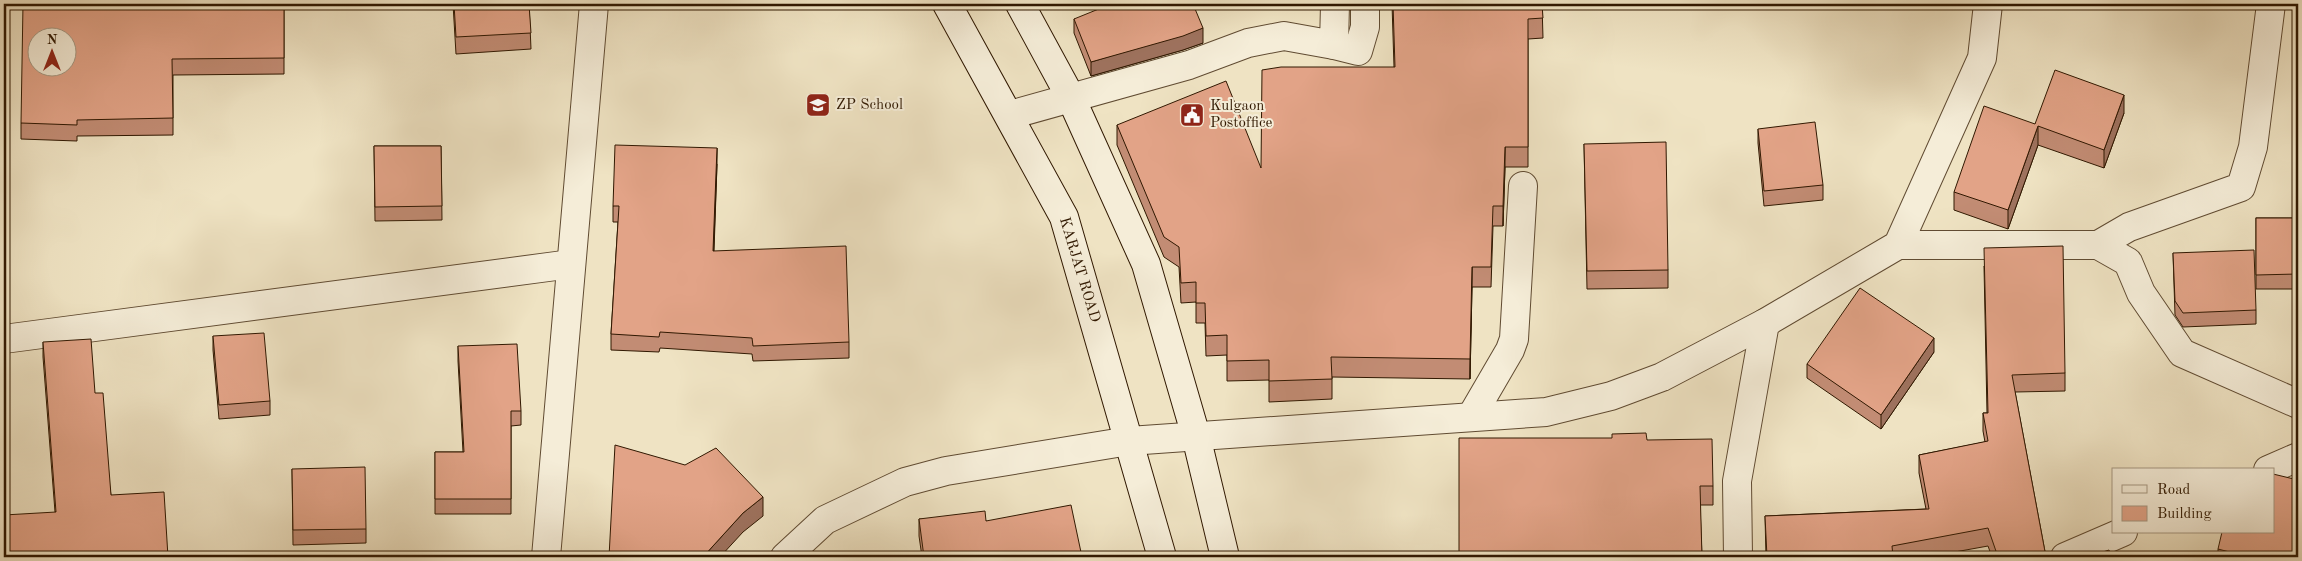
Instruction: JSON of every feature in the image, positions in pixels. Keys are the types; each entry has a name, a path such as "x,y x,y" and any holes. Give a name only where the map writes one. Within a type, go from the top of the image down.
{"street":[{"path":"546,557 594,4"},
{"name":"KARJAT ROAD","path":"947,4 1010,115 1064,217 1162,557"},
{"path":"1020,4 1071,98 1146,264 1196,436 1224,557"},
{"path":"1334,45 1335,4"},
{"path":"1010,115 1189,65 1248,42 1284,36 1358,51 1364,27 1365,4"},
{"path":"1898,245 1982,58 1988,4"},
{"path":"785,557 825,520 905,482 946,471 1129,441 1546,412 1611,396 1662,377 1766,323 1898,245 2098,244 2129,226 2241,187 2253,147 2272,4"},
{"path":"1471,417 1510,350 1514,339 1523,186"},
{"path":"2098,244 2128,262 2141,293 2182,353 2298,404"},
{"path":"4,339 571,264"},
{"path":"1738,557 1736,481 1766,323"},
{"path":"2272,468 2298,456"},
{"path":"2065,557 2118,534"}],"building":[{"path":"23,4 284,4 284,58 172,59 173,118 77,120 77,125 21,123"},
{"path":"454,4 529,4 531,33 456,37"},
{"path":"1111,4 1193,4 1203,28 1183,36 1091,62 1074,19"},
{"path":"1393,4 1542,4 1543,18 1528,19 1528,147 1505,147 1503,206 1493,206 1491,267 1472,267 1470,359 1331,357 1332,379 1269,381 1269,360 1227,361 1227,335 1206,336 1205,303 1196,303 1196,282 1181,283 1179,247 1164,237 1117,125 1226,81 1261,168 1262,70 1281,67 1395,67"},
{"path":"2055,70 2124,95 2104,150 2038,126 2008,210 1954,192 1984,106 2035,124"},
{"path":"1815,122 1823,185 1764,191 1758,129"},
{"path":"1666,142 1668,270 1587,271 1584,144"},
{"path":"615,145 717,148 713,251 846,246 849,342 753,346 752,338 660,332 659,337 611,334 619,206 613,206"},
{"path":"374,146 441,146 442,206 375,207"},
{"path":"2256,218 2298,218 2298,274 2256,275"},
{"path":"2063,246 2065,373 2012,375 2046,557 1998,557 1988,528 1892,546 1893,557 1767,557 1765,516 1929,509 1919,455 1988,441 1983,413 1988,413 1984,248"},
{"path":"2254,250 2256,310 2183,313 2175,301 2173,253"},
{"path":"1860,288 1934,338 1881,415 1807,364"},
{"path":"264,333 270,401 219,405 213,336"},
{"path":"91,339 95,393 103,393 111,495 164,492 168,557 4,557 4,515 56,512 43,342"},
{"path":"517,344 521,411 511,411 511,499 435,499 435,452 464,452 458,346"},
{"path":"1646,433 1647,440 1712,439 1713,486 1700,486 1702,557 1459,557 1459,438 1612,438 1612,434"},
{"path":"615,445 685,465 716,448 763,497 743,513 703,557 609,557"},
{"path":"365,467 366,529 293,530 292,469"},
{"path":"2274,474 2298,480 2298,557 2249,557 2218,549 2222,534 2274,534"},
{"path":"1071,505 1082,557 924,557 919,519 985,511 986,521"},
{"path":"2109,550 2111,557 2087,557"}],"place":[{"name":"ZP School","path":"818,105"},
{"name":"Kulgaon Postoffice","path":"1192,115"}]}
